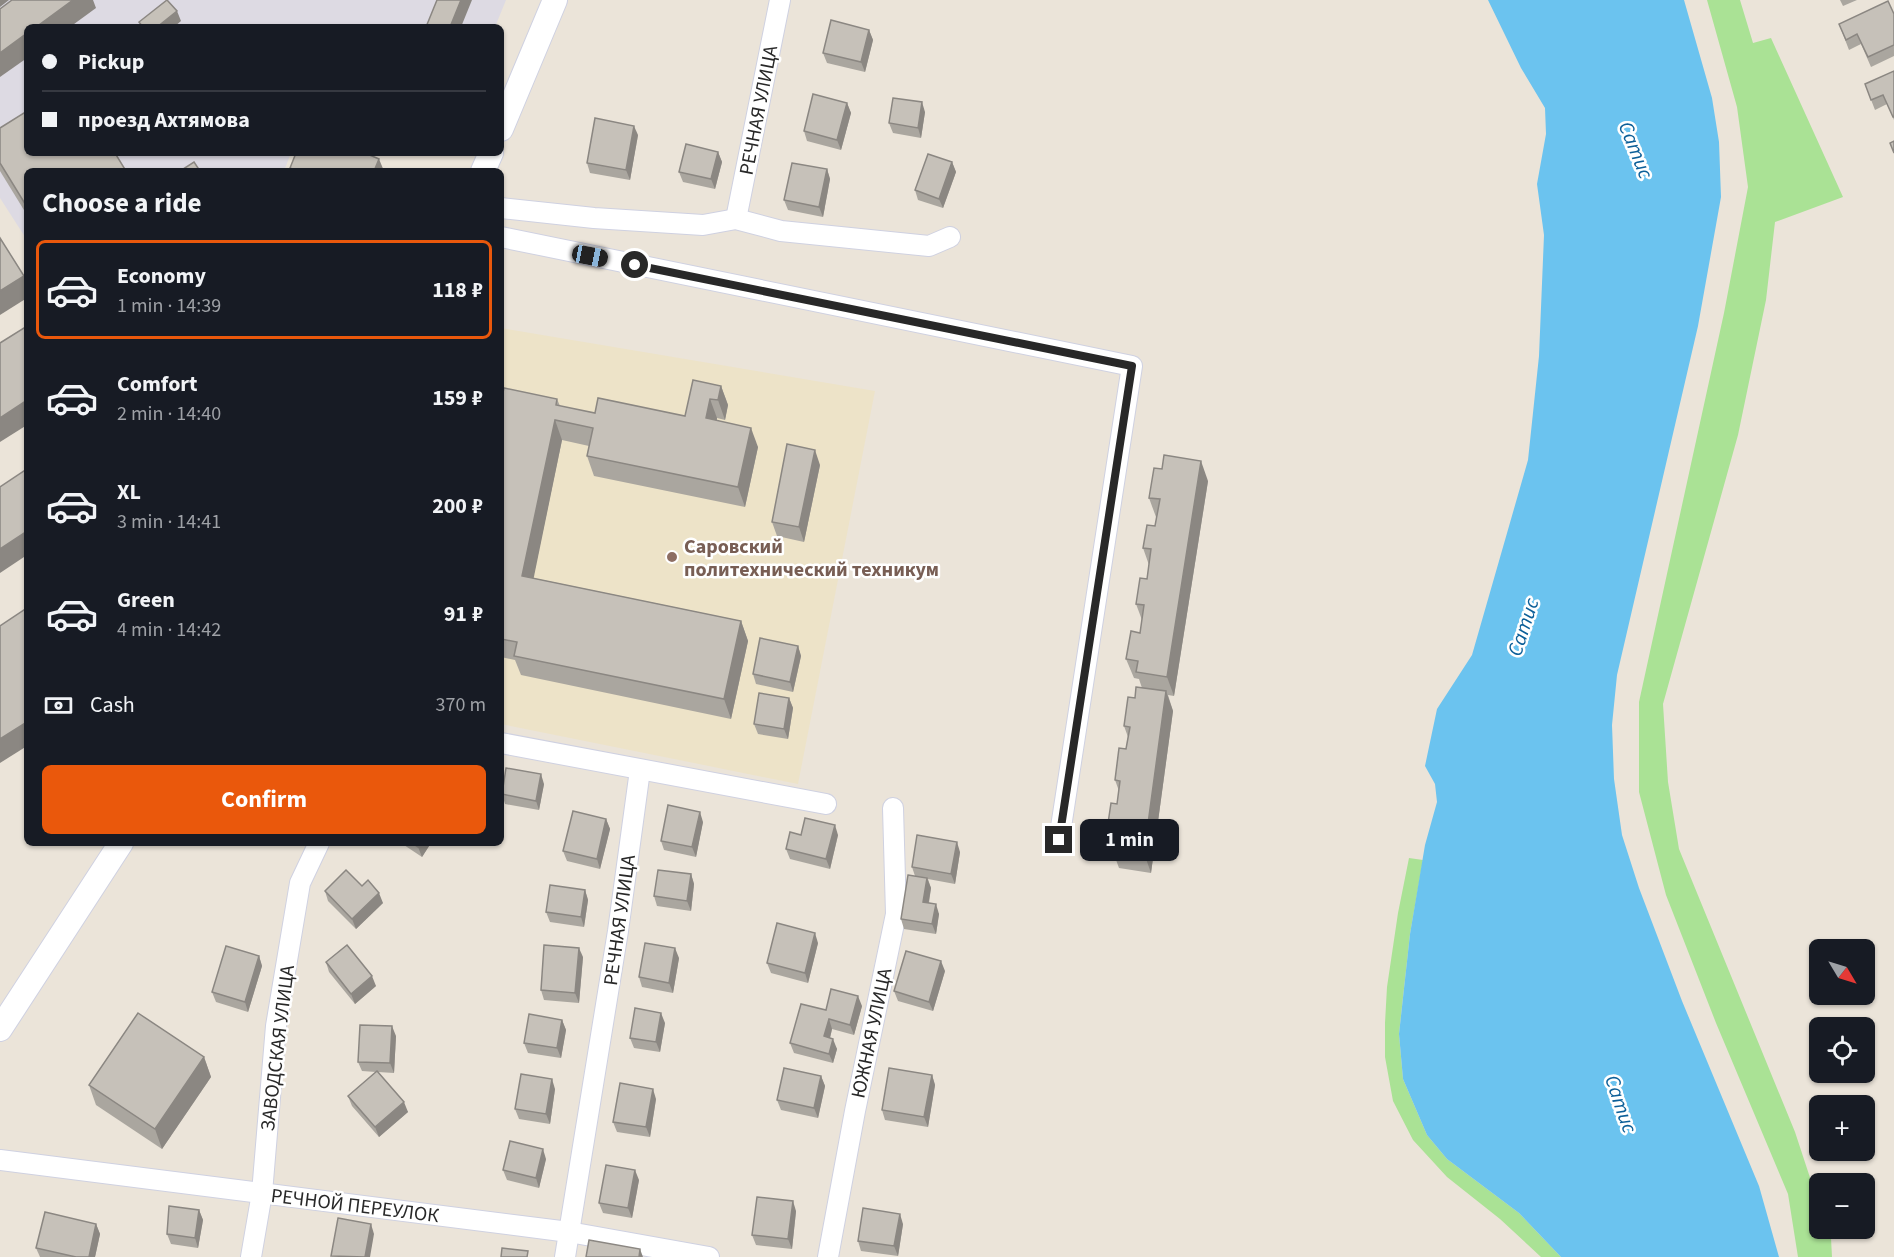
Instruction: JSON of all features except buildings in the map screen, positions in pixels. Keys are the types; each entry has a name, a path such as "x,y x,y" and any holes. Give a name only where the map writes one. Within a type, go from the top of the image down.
{"street":[{"path":"504,122 555,0"},
{"name":"РЕЧНАЯ УЛИЦА","path":"736,219 780,0"},
{"path":"504,208 594,218 703,225 736,219 781,231 929,246 950,237"},
{"path":"504,238 1132,366 1059,840"},
{"path":"504,744 826,804"},
{"name":"РЕЧНАЯ УЛИЦА","path":"565,1257 618,931 640,770"},
{"name":"ЮЖНАЯ УЛИЦА","path":"828,1257 855,1111 896,914 893,808"},
{"path":"0,1029 119,846"},
{"name":"ЗАВОДСКАЯ УЛИЦА","path":"251,1257 262,1193 276,1026 300,883 318,846"},
{"name":"РЕЧНОЙ ПЕРЕУЛОК","path":"0,1160 569,1232 709,1257"}],"shaded area":[{"path":"0,0 506,0 496,24 24,24 24,156 290,156 285,168 24,168 24,235 0,198"},
{"name":"Саровский политехнический техникум","path":"504,329 875,391 798,784 504,725"}],"green space":[{"path":"1707,0 1740,0 1753,43 1771,38 1843,197 1775,222 1766,300 1738,435 1663,704 1668,782 1679,849 1795,1132 1809,1175 1809,1239 1831,1239 1832,1257 1798,1257 1788,1194 1716,1023 1666,895 1639,792 1639,702 1724,313 1748,187 1737,107"},
{"path":"1409,858 1423,860 1410,934 1399,1034 1403,1079 1427,1135 1447,1159 1519,1213 1561,1257 1541,1257 1500,1219 1447,1177 1413,1140 1393,1101 1385,1057 1387,987"}],"water":[{"name":"Сатис","path":"1488,0 1684,0 1712,98 1719,142 1721,197 1698,326 1617,675 1612,725 1614,779 1622,835 1639,888 1682,1001 1759,1186 1779,1257 1561,1257 1519,1213 1447,1159 1427,1135 1403,1079 1399,1034 1410,934 1425,845 1437,802 1435,784 1425,766 1437,709 1472,655 1528,460 1539,356 1544,235 1537,184 1546,134 1545,108 1521,68"}],"place":[{"name":"Саровский политехнический техникум","path":"672,557"}],"route":[{"path":"635,265 1132,366 1059,840"}]}
